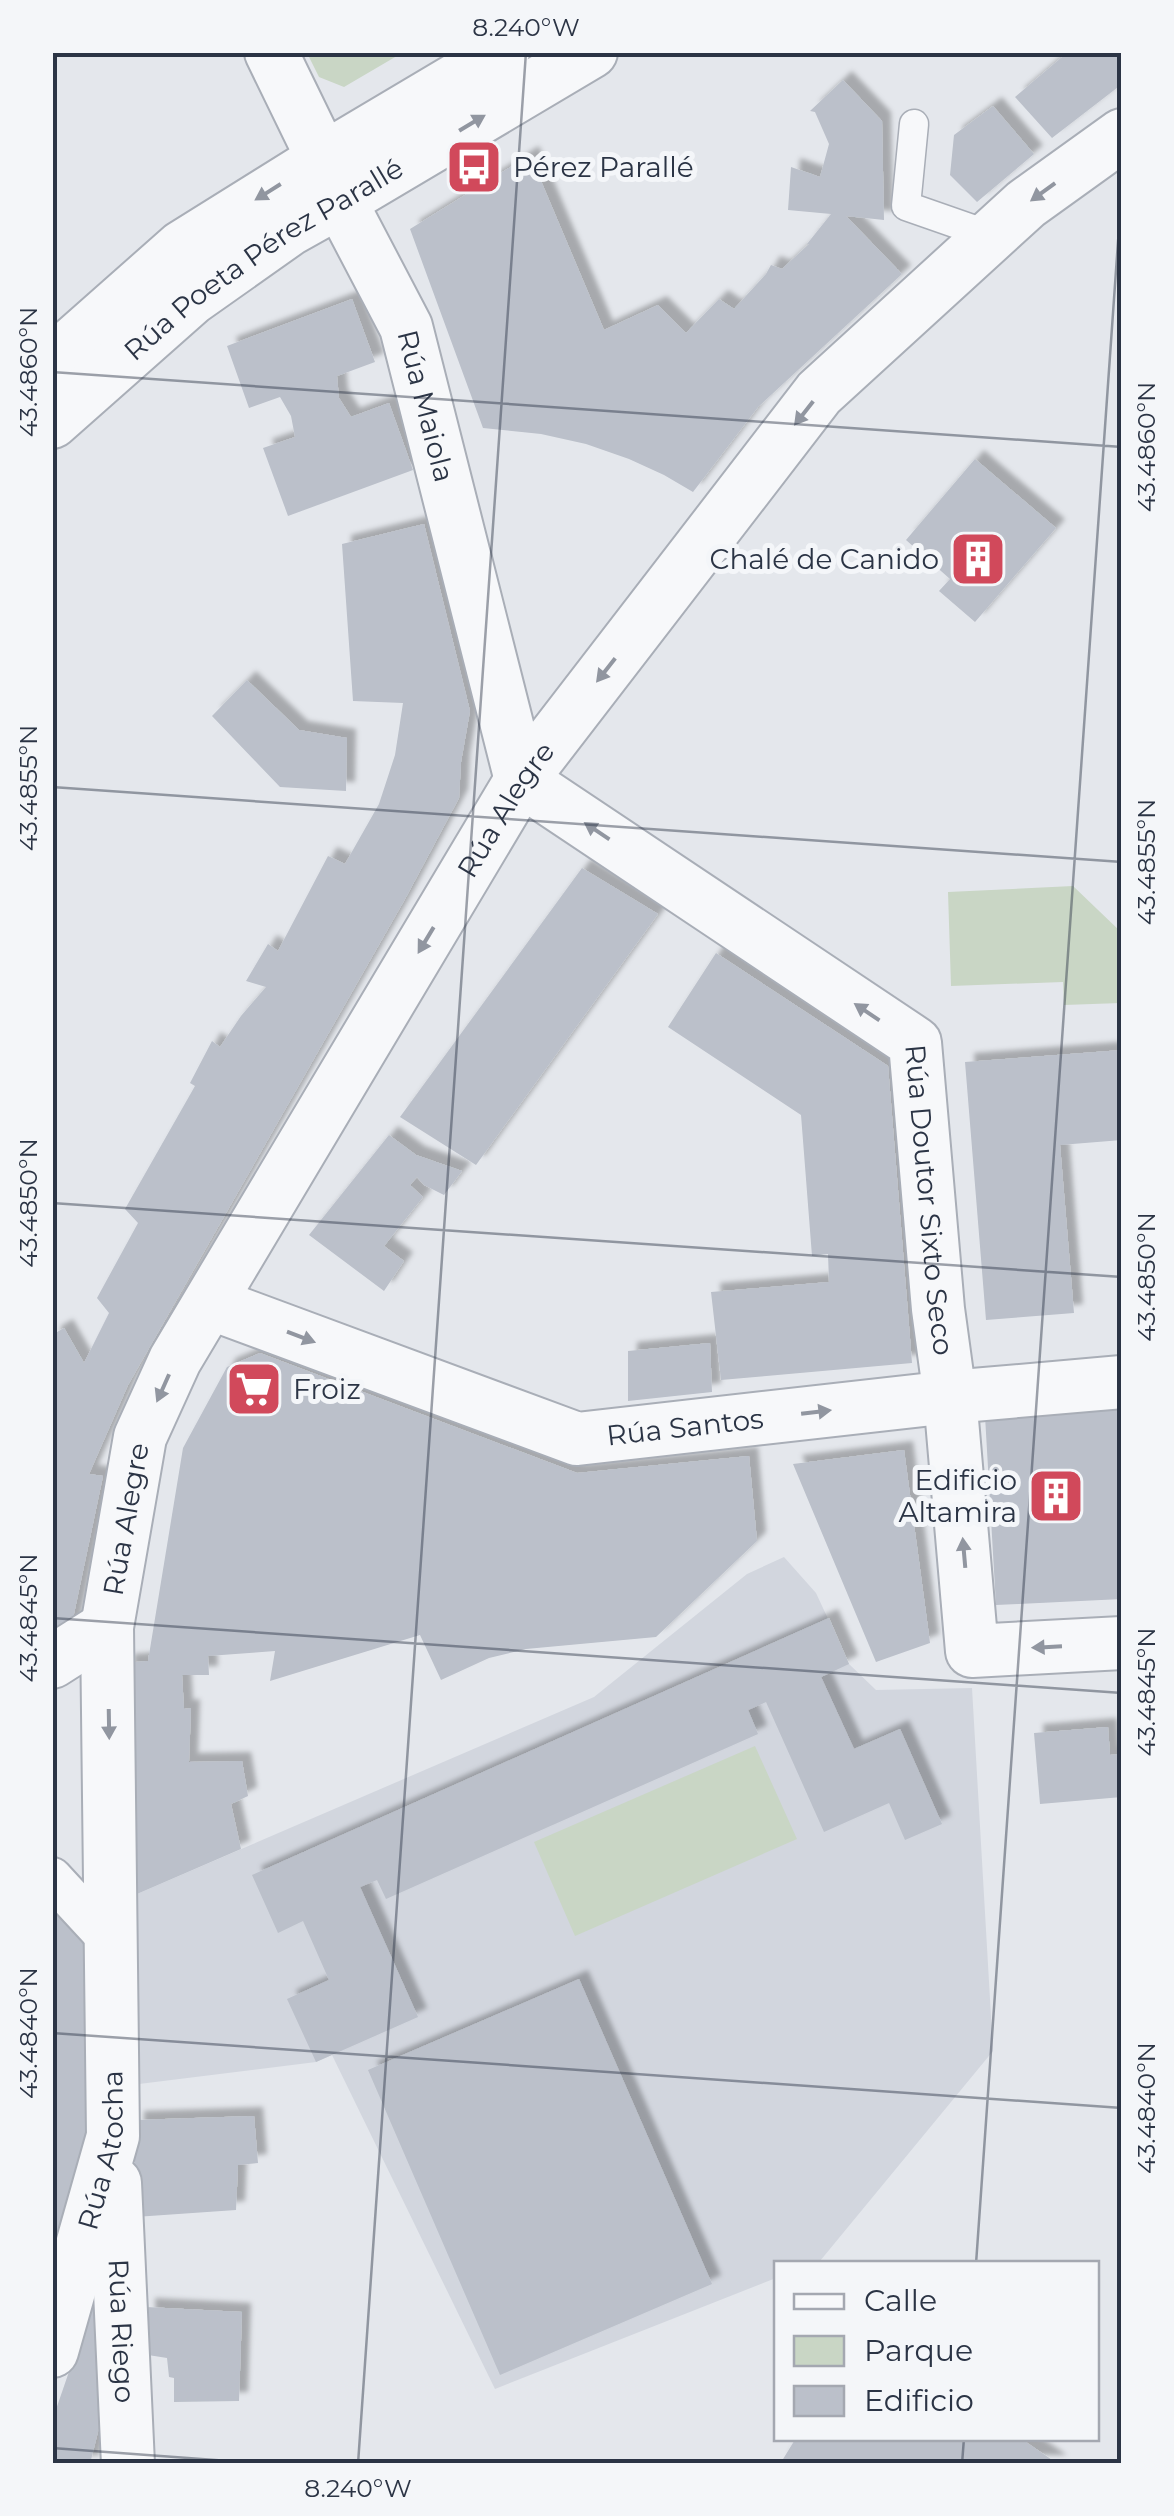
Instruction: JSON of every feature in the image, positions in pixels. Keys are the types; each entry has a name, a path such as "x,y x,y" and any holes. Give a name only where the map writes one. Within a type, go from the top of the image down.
{"street":[{"name":"Rúa Maiola","path":"271,52 406,327 520,780"},
{"name":"Rúa Poeta Pérez Parallé","path":"52,422 192,299 290,228 332,180 502,52"},
{"name":"Rúa Poeta Pérez Parallé","path":"52,362 182,247 332,180 590,52"},
{"name":"Rúa Alegre","path":"112,1942 107,1627 140,1437 175,1360 520,780 819,394 1026,204 1122,135"},
{"name":"Rúa Doutor Sixto Seco","path":"520,780 914,1043 972,1650 1122,1643"},
{"name":"Rúa Santos","path":"210,1302 577,1440 950,1396 1122,1382"},
{"path":"52,1662 107,1627"},
{"path":"52,1878 112,1942"},
{"name":"Rúa Atocha","path":"52,2352 113,2136 112,1942"},
{"name":"Rúa Riego","path":"113,2136 128,2464"}],"lane":[{"path":"914,124 906,206 992,236"}],"shaded area":[{"path":"784,1557 816,1593 849,1664 876,1690 972,1688 993,2051 820,2261 774,2261 774,2279 495,2389 332,2055 316,2062 139,2084 137,1894 594,1697 747,1574"}],"green space":[{"path":"307,53 402,53 344,87 319,77"},
{"path":"1073,886 1121,932 1121,1003 1064,1005 1063,982 951,986 948,892"},
{"path":"755,1746 797,1839 575,1936 534,1842"}],"building":[{"path":"1068,52 1122,52 1122,84 1052,138 1015,97"},
{"path":"843,80 882,121 884,220 846,216 902,274 758,407 693,492 629,459 586,444 483,428 410,229 530,155 604,330 658,305 686,333 719,299 734,309 771,265 782,269 809,244 831,214 788,210 791,167 820,177 829,144 815,112 810,111"},
{"path":"993,106 1034,154 977,202 950,175 954,135"},
{"path":"352,299 375,362 337,376 339,398 351,417 389,403 413,470 288,516 263,448 295,437 291,416 280,397 249,408 227,346"},
{"name":"Chalé de Canido","path":"975,459 1056,528 975,622 939,591 950,579 906,540"},
{"path":"424,524 470,711 459,798 128,1385 89,1474 103,1476 71,1628 52,1639 52,1335 64,1328 84,1363 109,1313 97,1298 138,1223 125,1209 195,1086 190,1083 212,1041 220,1047 266,987 246,981 268,944 278,951 328,856 345,864 379,804 395,755 403,703 353,701 342,544"},
{"path":"247,680 299,730 347,738 346,791 280,787 212,716"},
{"path":"582,868 658,914 476,1165 400,1117"},
{"path":"716,953 888,1066 912,1363 721,1380 711,1292 829,1282 828,1254 812,1256 801,1115 668,1027"},
{"path":"1122,1050 1122,1140 1060,1145 1074,1313 986,1320 965,1062"},
{"path":"389,1135 416,1155 462,1171 444,1195 417,1177 410,1185 423,1197 384,1246 404,1261 384,1291 309,1235"},
{"path":"710,1343 712,1392 628,1401 628,1351"},
{"path":"260,1353 577,1473 749,1456 757,1541 656,1637 526,1649 489,1658 441,1680 420,1635 270,1681 275,1651 208,1656 209,1675 182,1675 184,1709 191,1708 189,1762 242,1761 248,1796 231,1804 241,1849 137,1894 125,1663 148,1661 183,1448 227,1367"},
{"name":"Edificio Altamira","path":"1122,1405 1122,1599 996,1605 985,1416"},
{"path":"904,1450 930,1643 876,1662 793,1464"},
{"path":"829,1618 849,1664 821,1677 854,1749 900,1729 942,1824 905,1840 889,1803 824,1832 766,1702 748,1710 758,1734 386,1899 377,1880 360,1887 418,2017 316,2062 287,1999 329,1980 303,1921 278,1933 252,1875"},
{"path":"1108,1727 1110,1755 1122,1754 1122,1797 1040,1804 1034,1733"},
{"path":"52,1893 83,1926 93,2011 92,2066 79,2196 52,2278"},
{"path":"579,1979 712,2284 500,2375 368,2070"},
{"path":"254,2116 258,2163 238,2165 236,2210 135,2217 135,2120"},
{"path":"92,2305 107,2306 108,2391 90,2464 52,2464 52,2421"},
{"path":"146,2307 242,2312 239,2401 174,2402 174,2378 169,2377 167,2358 148,2355"},
{"path":"794,2441 1024,2441 1058,2464 780,2464"}],"place":[{"name":"Pérez Parallé","path":"474,167"},
{"name":"Chalé de Canido","path":"978,559"},
{"name":"Froiz","path":"254,1389"},
{"name":"Edificio Altamira","path":"1056,1496"}]}
